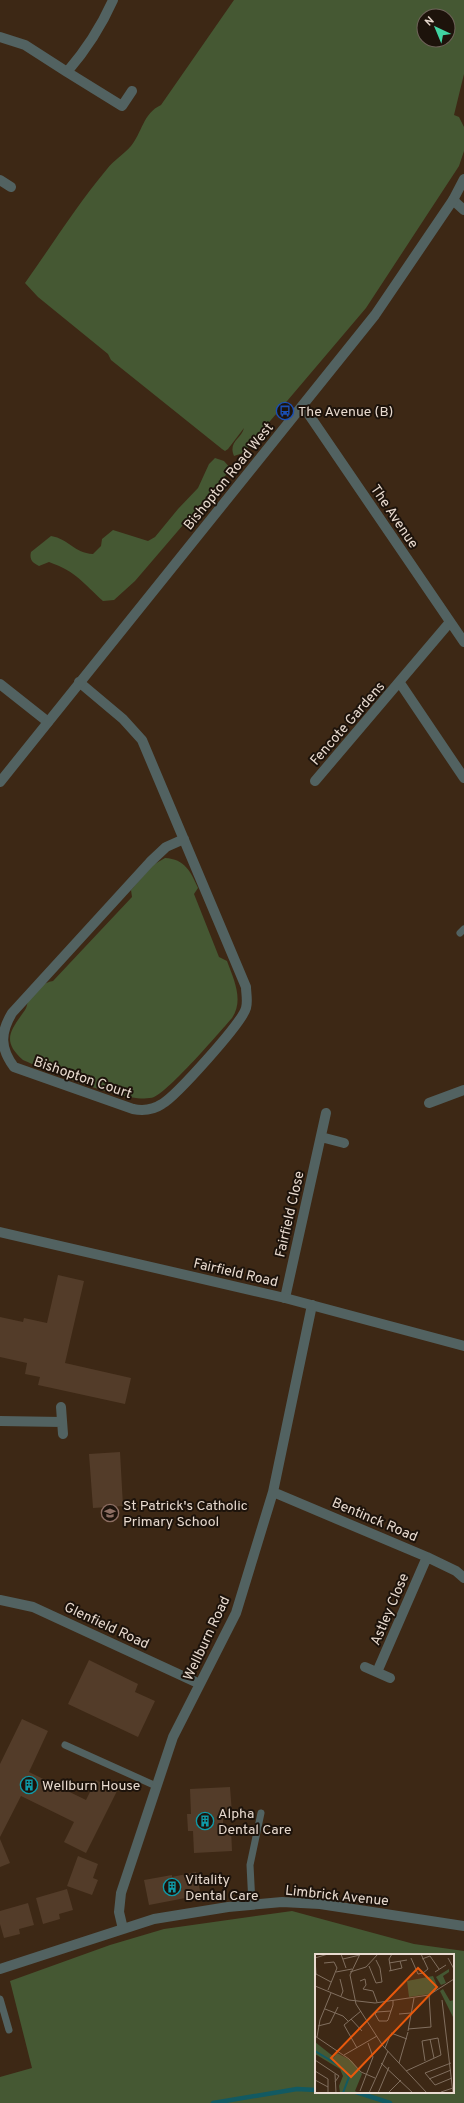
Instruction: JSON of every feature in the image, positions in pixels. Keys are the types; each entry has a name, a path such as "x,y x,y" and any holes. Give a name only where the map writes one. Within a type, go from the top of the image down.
{"street":[{"path":"67,72 83,53 103,23 113,0"},
{"path":"0,37 25,45 122,106 132,91"},
{"name":"Bishopton Road West","path":"0,782 375,316 453,200 464,179"},
{"path":"0,180 11,187"},
{"path":"453,200 464,210"},
{"name":"The Avenue","path":"303,406 464,642"},
{"name":"Fencote Gardens","path":"315,781 400,683 450,622"},
{"name":"Bishopton Court","path":"79,682 123,718 142,740 184,839 246,987 246,1008 235,1028 169,1099 162,1104 142,1110 133,1109 14,1067 8,1059 2,1044 3,1028 12,1013 150,862 166,847 184,839"},
{"name":"Fencote Gardens","path":"400,683 464,778"},
{"path":"0,684 48,722"},
{"path":"429,1103 464,1090"},
{"name":"Fairfield Close","path":"285,1298 326,1113"},
{"path":"321,1137 344,1143"},
{"name":"Fairfield Road","path":"0,1232 285,1298 464,1346"},
{"name":"Wellburn Road","path":"122,1929 119,1912 121,1893 173,1737 236,1613 272,1492 312,1305"},
{"path":"61,1407 63,1434"},
{"path":"0,1421 62,1422"},
{"name":"Bentinck Road","path":"272,1492 427,1557 456,1571 464,1578"},
{"name":"Astley Close","path":"377,1672 427,1557"},
{"name":"Glenfield Road","path":"0,1600 33,1606 200,1684"},
{"path":"366,1667 390,1678"},
{"name":"Limbrick Avenue","path":"0,1969 122,1929 162,1918 200,1910 252,1904 282,1902 320,1904 464,1926"}],"lane":[{"path":"65,1746 156,1786"},
{"path":"252,1904 250,1865 262,1813"},
{"path":"0,1999 9,2030"}],"green space":[{"path":"234,0 464,0 464,74 454,115 459,117 464,127 464,151 459,166 366,308 243,453 234,456 234,444 244,428 225,451 111,360 108,354 38,297 25,283 96,183 110,166 135,141 146,118 161,105"},
{"path":"215,458 224,461 231,469 135,581 114,600 103,601 79,578 59,566 49,562 39,566 32,561 31,552 51,536 62,540 76,549 93,554 101,546 102,539 113,530 148,541 155,537 198,488 209,464"},
{"path":"165,858 178,861 186,867 198,888 194,894 219,957 227,961 237,990 238,997 236,1011 232,1018 182,1073 154,1097 127,1097 109,1092 69,1079 23,1060 12,1046 10,1035 26,1009 30,998 42,985 53,981 132,897 131,890 153,865"},
{"path":"292,1911 414,1944 464,1951 464,2103 0,2103 0,2077 32,2068 10,1981 110,1945 164,1929"}],"building":[{"path":"58,1275 84,1281 65,1363 131,1378 125,1404 38,1385 40,1377 25,1374 27,1363 0,1357 0,1317 23,1322 24,1318 47,1323"},
{"path":"120,1452 123,1506 93,1508 89,1454"},
{"path":"89,1660 138,1684 135,1692 155,1701 138,1737 68,1704"},
{"name":"Wellburn House","path":"22,1719 48,1731 29,1772 86,1800 96,1780 117,1791 86,1853 64,1842 74,1822 21,1796 0,1837 0,1764"},
{"name":"Alpha Dental Care","path":"230,1787 232,1814 223,1814 223,1828 231,1828 232,1851 194,1853 193,1831 188,1831 187,1814 191,1814 190,1789"},
{"path":"0,1839 10,1863 0,1867"},
{"path":"78,1856 98,1864 93,1878 98,1880 92,1895 67,1886"},
{"name":"Vitality Dental Care","path":"196,1872 201,1895 149,1905 144,1880 172,1875 172,1877"},
{"path":"67,1889 73,1910 59,1914 60,1919 43,1924 36,1898"},
{"path":"28,1903 34,1925 19,1929 20,1934 4,1938 0,1924 0,1911"}],"waterway":[{"path":"213,2103 297,2089 315,2090"},
{"path":"359,2093 390,2103"}],"place":[{"name":"The Avenue (B)","path":"285,411"},
{"name":"St Patrick's Catholic Primary School","path":"110,1513"},
{"name":"Wellburn House","path":"29,1785"},
{"name":"Alpha Dental Care","path":"205,1821"},
{"name":"Vitality Dental Care","path":"172,1887"}]}
